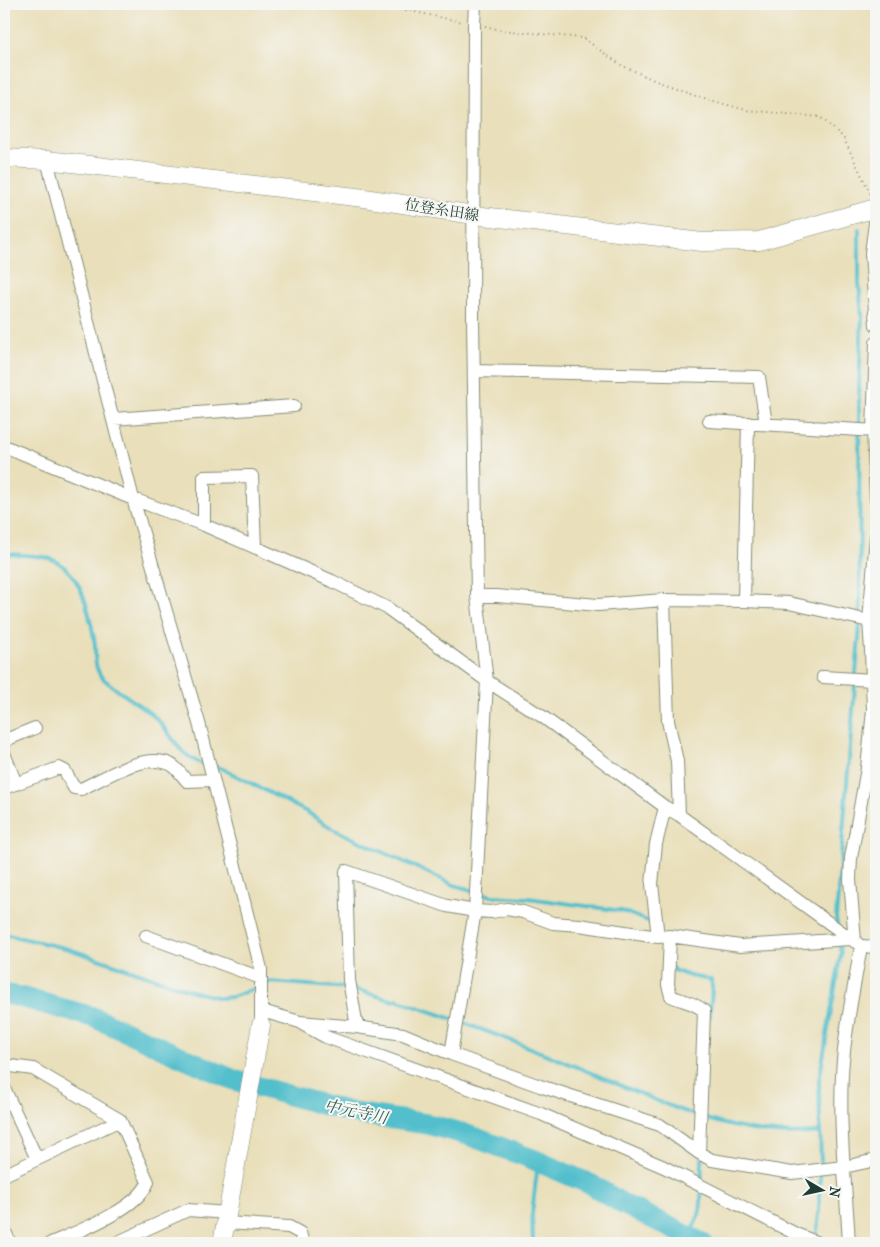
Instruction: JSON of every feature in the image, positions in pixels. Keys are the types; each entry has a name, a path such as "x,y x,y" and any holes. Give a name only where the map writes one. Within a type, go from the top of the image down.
{"main road":[{"name":"位登糸田線","path":"4,158 47,160 364,198 474,215 702,242 759,241 874,203"},
{"path":"222,1243 261,1018"}],"street":[{"path":"451,1054 474,911 487,681 478,596 474,371 475,4"},
{"path":"47,160 133,499 199,723 261,969 261,1018 357,1027 403,1034 451,1054 540,1086 660,1125 712,1160 792,1173 844,1167 876,1160"},
{"path":"876,216 871,253 876,325"},
{"path":"876,343 876,500"},
{"path":"474,371 759,377 766,424"},
{"path":"113,419 294,406"},
{"path":"709,421 875,431"},
{"path":"744,601 748,423"},
{"path":"4,446 133,499 204,525 332,581 387,608 487,681 543,717 664,807 679,814 856,942"},
{"path":"204,525 204,477 252,476 255,547"},
{"path":"849,1243 844,1167 842,1076 856,942 850,879 851,865 867,768 873,710 874,650 871,617 876,537"},
{"path":"478,596 598,605 664,600 789,603 871,617"},
{"path":"664,600 668,721 677,761 679,814"},
{"path":"823,677 872,680"},
{"path":"4,743 34,728"},
{"path":"4,753 16,784"},
{"path":"4,788 59,768 65,771 74,788 81,789 137,763 157,761 172,765 187,781 213,780"},
{"path":"664,807 656,844 652,884 664,936 668,985 672,996 697,1005 704,1011 699,1153"},
{"path":"357,1027 349,980 346,871 447,906 492,912 507,909 553,923 740,946 856,942 876,947"},
{"path":"146,936 261,978"},
{"path":"300,1022 326,1037 541,1114 664,1167 796,1234 818,1243"},
{"path":"4,1065 33,1069 120,1120 148,1182 146,1189 114,1215 51,1243"},
{"path":"4,1088 37,1160"},
{"path":"4,1176 120,1120"},
{"path":"116,1243 188,1210 289,1227 300,1233 303,1243"},
{"path":"4,1229 10,1243"}],"path":[{"path":"376,4 501,30 583,38 621,65 656,81 710,100 746,110 820,117 843,137 874,203"}],"waterway":[{"path":"837,925 836,918 860,624 859,389 862,316 859,283 859,229"},
{"path":"4,553 45,557 56,561 65,568 78,585 87,606 95,643 95,661 100,675 109,684 157,719 183,752 206,765"},
{"path":"213,766 223,769 307,812 333,829 454,885 492,896 528,898 622,911 653,923"},
{"path":"4,934 69,949 195,992 220,998 232,997 258,987"},
{"path":"816,1239 821,1168 819,1081 841,953 839,942"},
{"path":"673,968 673,970 690,976 711,980 710,1017"},
{"path":"265,984 270,982 347,988"},
{"path":"354,989 394,1001 397,999 489,1032 695,1115 757,1131 788,1134 820,1132"},
{"name":"中元寺川","path":"4,994 93,1017 234,1080 353,1113 427,1124 465,1134 530,1158 592,1185 623,1204 702,1243"},
{"path":"689,1236 699,1215 701,1204 702,1158"},
{"path":"533,1243 532,1214 538,1162"}]}
